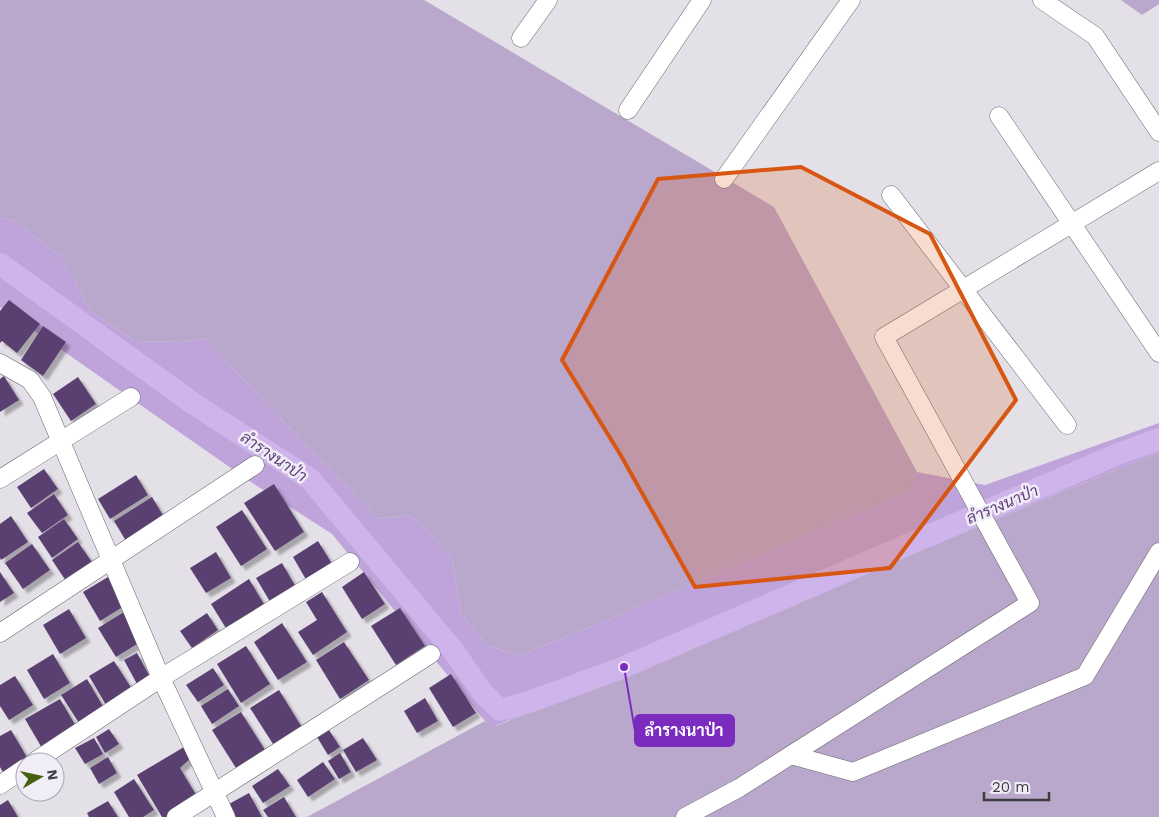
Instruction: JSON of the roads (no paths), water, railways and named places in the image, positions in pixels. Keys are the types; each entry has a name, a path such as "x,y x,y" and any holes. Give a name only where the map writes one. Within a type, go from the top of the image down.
{"street":[{"path":"522,38 548,0"},
{"path":"628,110 702,0"},
{"path":"724,179 851,0"},
{"path":"1042,0 1095,36 1159,132"},
{"path":"999,116 1159,353"},
{"path":"685,817 739,788 1030,603 884,337 1159,171"},
{"path":"891,195 1067,425"},
{"path":"0,363 30,380 42,397 161,678 226,817"},
{"path":"0,479 131,397"},
{"path":"0,633 255,465"},
{"path":"791,755 853,772 1085,676 1159,552"},
{"path":"49,752 161,678 350,562"},
{"path":"176,817 431,654"},
{"path":"0,785 15,775"}],"waterway":[{"name":"ลำรางนาป่า","path":"0,264 191,402 310,479 452,649 483,693 500,710 532,701 624,667 1118,454 1159,439"}],"place":[{"name":"ลำรางนาป่า","path":"624,667"}]}
